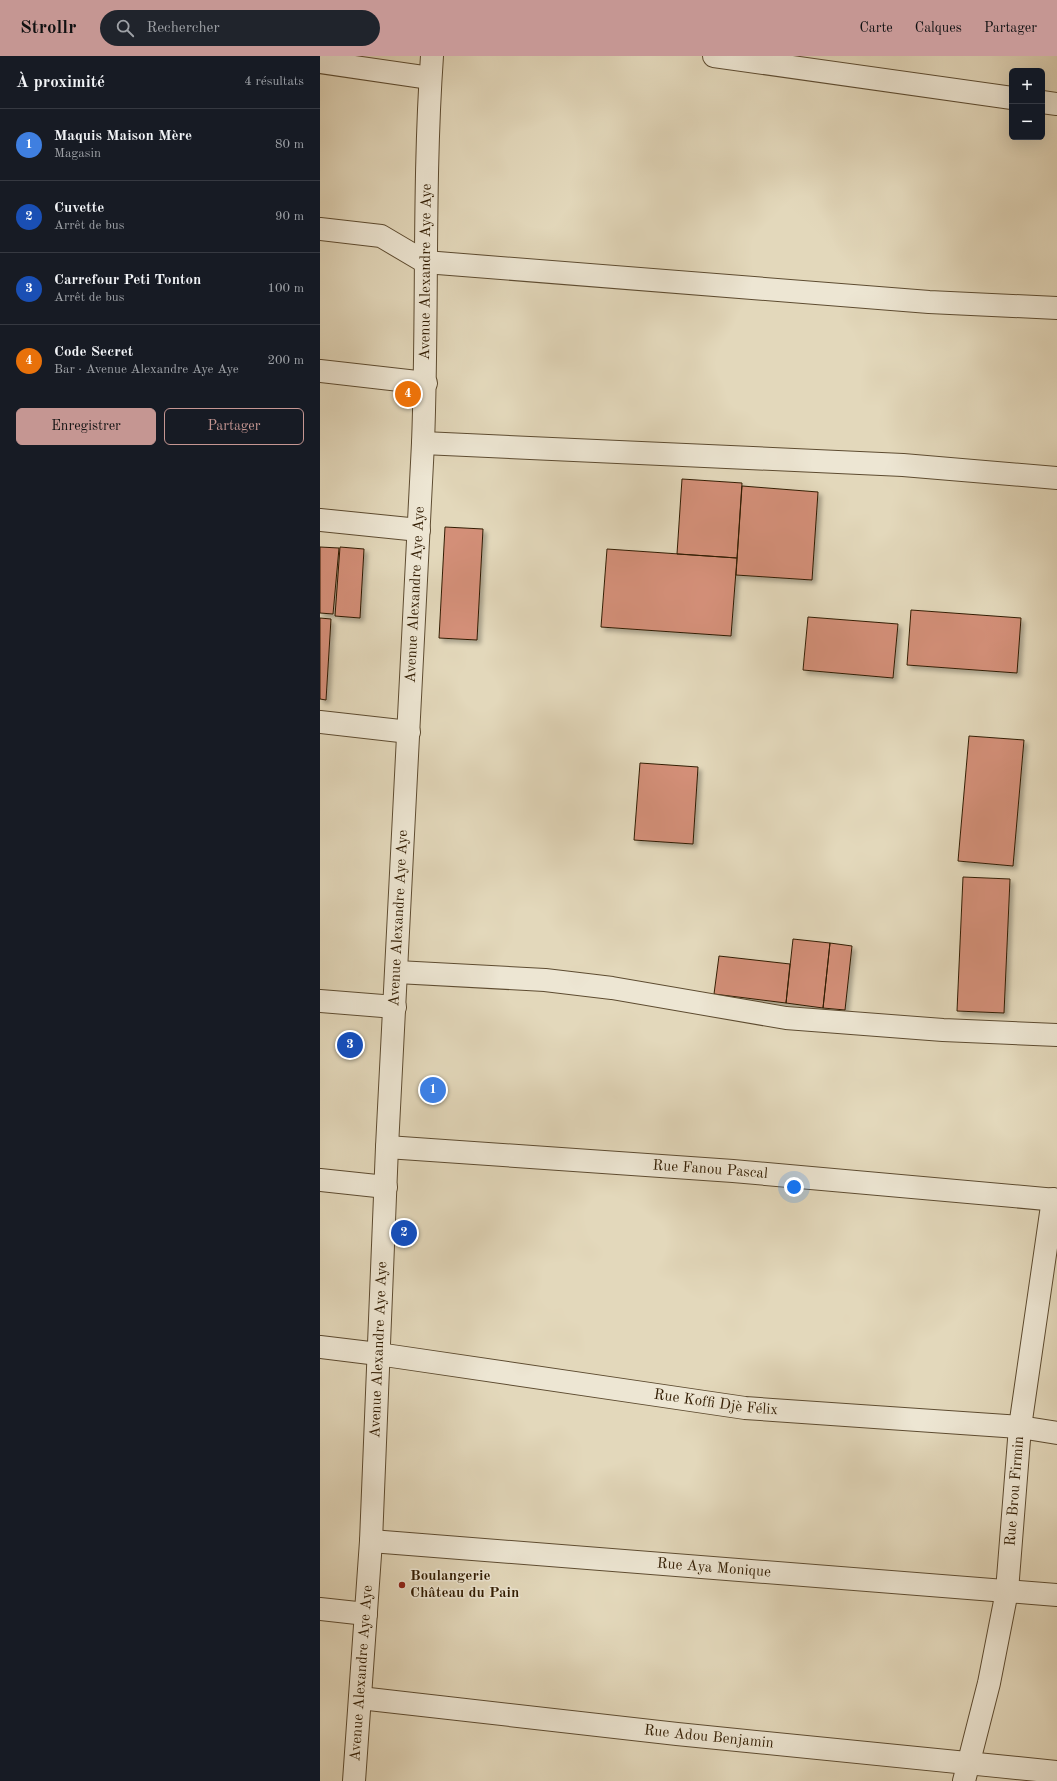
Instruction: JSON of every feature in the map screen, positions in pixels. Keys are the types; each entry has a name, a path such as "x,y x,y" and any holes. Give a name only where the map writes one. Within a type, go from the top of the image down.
{"street":[{"name":"Avenue Alexandre Aye Aye","path":"354,1781 371,1541 378,1354 426,383 425,262 430,78 432,56"},
{"path":"714,56 1009,98"},
{"path":"320,62 430,78"},
{"path":"1045,102 1057,104"},
{"path":"320,229 381,236 425,262 929,302 1057,308"},
{"path":"320,371 426,383"},
{"path":"423,443 903,465 1057,478"},
{"path":"320,520 419,530"},
{"path":"320,722 409,732"},
{"path":"397,972 546,980 612,988 786,1018 943,1030 1057,1035"},
{"path":"320,1001 395,1006"},
{"name":"Rue Fanou Pascal","path":"388,1147 733,1171 1055,1200"},
{"path":"320,1180 386,1187"},
{"name":"Rue Brou Firmin","path":"966,1773 989,1683 1007,1591 1020,1427 1055,1200"},
{"name":"Rue Koffi Djè Félix","path":"320,1348 378,1354 745,1408 1020,1427 1057,1433"},
{"name":"Rue Aya Monique","path":"371,1541 1057,1595"},
{"path":"320,1609 366,1614"},
{"name":"Rue Adou Benjamin","path":"360,1698 677,1734 966,1773 1057,1772"}],"building":[{"path":"682,479 742,483 737,558 677,554"},
{"path":"742,486 818,492 812,580 736,575"},
{"path":"445,527 483,529 477,640 439,638"},
{"path":"320,547 339,548 333,614 320,613"},
{"path":"340,547 364,549 360,618 335,616"},
{"path":"607,549 737,558 731,636 601,627"},
{"path":"911,610 1021,618 1017,673 907,665"},
{"path":"808,617 898,624 893,678 803,670"},
{"path":"320,618 331,619 326,700 320,699"},
{"path":"969,736 1024,740 1013,866 958,861"},
{"path":"640,763 698,767 693,844 634,840"},
{"path":"963,877 1010,879 1004,1013 957,1011"},
{"path":"793,939 830,943 823,1008 786,1003"},
{"path":"830,943 852,946 845,1010 823,1008"},
{"path":"719,956 790,964 786,1003 714,994"}],"place":[{"name":"Code Secret","path":"408,394"},
{"name":"Carrefour Peti Tonton","path":"350,1045"},
{"name":"Maquis Maison Mère","path":"433,1090"},
{"name":"Cuvette","path":"404,1233"},
{"name":"Boulangerie Château du Pain","path":"402,1585"}]}
